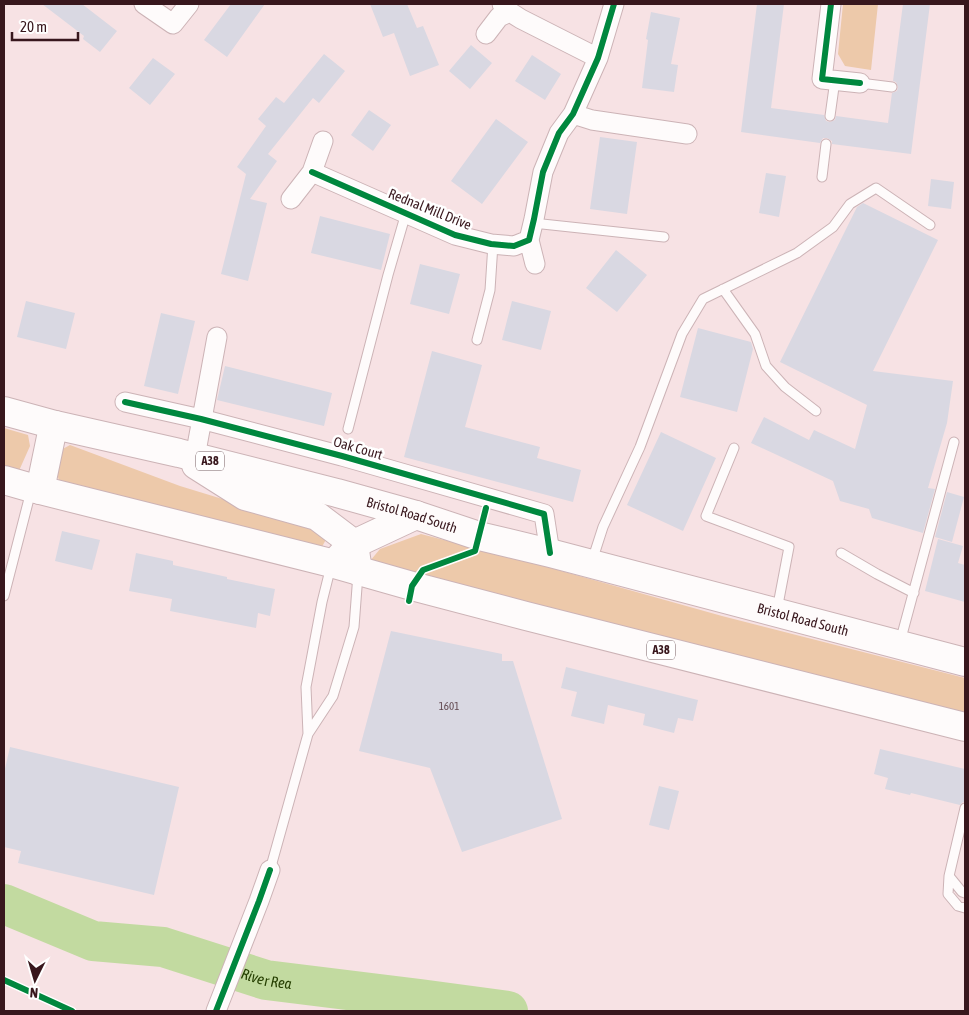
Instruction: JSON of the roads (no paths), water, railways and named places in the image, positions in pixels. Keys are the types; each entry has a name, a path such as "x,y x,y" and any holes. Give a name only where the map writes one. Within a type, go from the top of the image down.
{"highway":[{"name":"Bristol Road South","path":"4,411 337,493 416,515 479,536 965,662"},
{"path":"36,489 55,425"},
{"path":"187,455 245,496 318,516 354,544 358,571"},
{"name":"A38","path":"4,480 965,727"},
{"path":"331,563 354,544 416,515"}],"street":[{"path":"144,4 172,24 189,4"},
{"path":"535,264 531,232 543,172 558,133 574,114 598,58 614,4"},
{"path":"831,4 822,79 860,83"},
{"path":"486,34 506,8 521,19 598,58"},
{"path":"574,114 592,120 686,134"},
{"path":"292,199 312,172 323,141"},
{"name":"Rednal Mill Drive","path":"312,172 455,235 493,244 514,246 531,232"},
{"path":"187,455 201,419 217,337"},
{"name":"Oak Court","path":"125,402 201,419 342,456 544,514 550,553"},
{"path":"217,1011 270,870"}],"lane":[{"path":"830,116 835,80"},
{"path":"860,83 892,87"},
{"path":"822,177 826,144"},
{"path":"591,564 603,527 640,447 682,334 703,299 797,253 833,227 850,204 876,188 930,225"},
{"path":"348,429 406,214"},
{"path":"531,232 664,237"},
{"path":"477,340 490,290 493,244"},
{"path":"723,289 755,334 766,366 785,387 816,411"},
{"path":"900,645 954,442"},
{"path":"734,448 706,516 789,547 776,613"},
{"path":"4,596 6,575 36,489"},
{"path":"841,553 914,593"},
{"path":"308,734 306,687 331,563"},
{"path":"270,870 308,734 333,696 354,628 358,571"},
{"path":"965,808 949,876 948,894 958,906 965,908"},
{"path":"949,876 965,893"}],"waterway":[{"name":"River Rea","path":"4,904 93,941 163,947 266,980 508,1011"}]}
